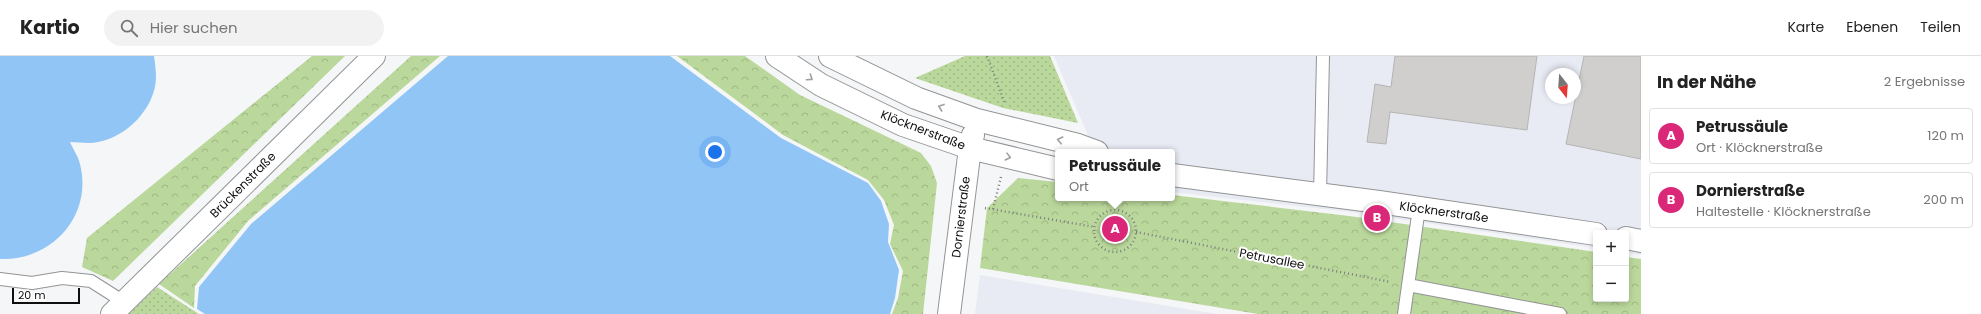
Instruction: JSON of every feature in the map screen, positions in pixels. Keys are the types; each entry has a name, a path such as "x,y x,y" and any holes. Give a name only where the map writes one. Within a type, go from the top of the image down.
{"street":[{"name":"Brückenstraße","path":"118,308 374,56"},
{"name":"Klöcknerstraße","path":"777,56 821,85 903,125 970,148 1055,168"},
{"path":"830,56 916,98 977,120 1078,144 1090,149"},
{"name":"Dornierstraße","path":"949,314 970,148 977,120"},
{"name":"Klöcknerstraße","path":"1175,175 1419,208 1593,234"},
{"path":"1629,239 1641,241"}],"lane":[{"path":"1320,195 1323,56"},
{"path":"1404,314 1419,208"},
{"path":"0,279 32,283 62,278 91,281 118,308"},
{"path":"1408,285 1560,314"}],"path":[{"path":"987,56 1007,108"},
{"path":"964,204 1095,227"},
{"path":"1121,211 1131,217 1136,227 1136,232 1135,238 1128,247 1116,252 1109,251 1101,246 1095,236 1095,227 1098,219 1105,213 1121,211"},
{"name":"Petrusallee","path":"1136,232 1408,285"}],"shaded area":[{"path":"1054,56 1641,56 1641,255 1629,253 1629,230 1593,230 1593,248 1350,212 1175,192 1175,149 1094,149"},
{"path":"980,275 1217,314 975,314"}],"green space":[{"path":"312,56 345,56 113,281 82,267 87,238"},
{"path":"411,56 440,56 248,221 195,286 194,308 159,284"},
{"path":"677,56 745,56 800,95 921,153 931,166 937,183 923,314 892,314 898,298 903,271 890,244 894,225 884,200 868,180 783,135"},
{"path":"965,56 1050,56 1078,123 1003,108 915,78"},
{"path":"1018,178 1055,182 1055,201 1175,201 1175,195 1349,216 1593,252 1593,302 1629,302 1629,257 1641,259 1641,314 1258,314 980,268 987,208"},
{"path":"157,287 199,314 129,314"}],"water":[{"path":"0,56 154,56 156,78 151,100 138,119 129,127 109,139 98,142 70,142 80,164 82,183 80,201 74,217 64,232 52,244 36,252 19,258 0,259"},
{"path":"448,56 670,56 781,138 868,183 881,201 889,224 888,242 899,270 895,298 890,314 205,314 197,309 199,287 251,224"}],"building":[{"path":"1395,56 1537,56 1527,130 1390,112 1386,144 1367,142 1375,84 1391,87"},
{"path":"1584,56 1641,56 1641,159 1566,144 1574,104 1581,104 1581,71"}],"place":[{"name":"Dornierstraße","path":"1377,218"},
{"name":"Petrussäule","path":"1115,229"}]}
